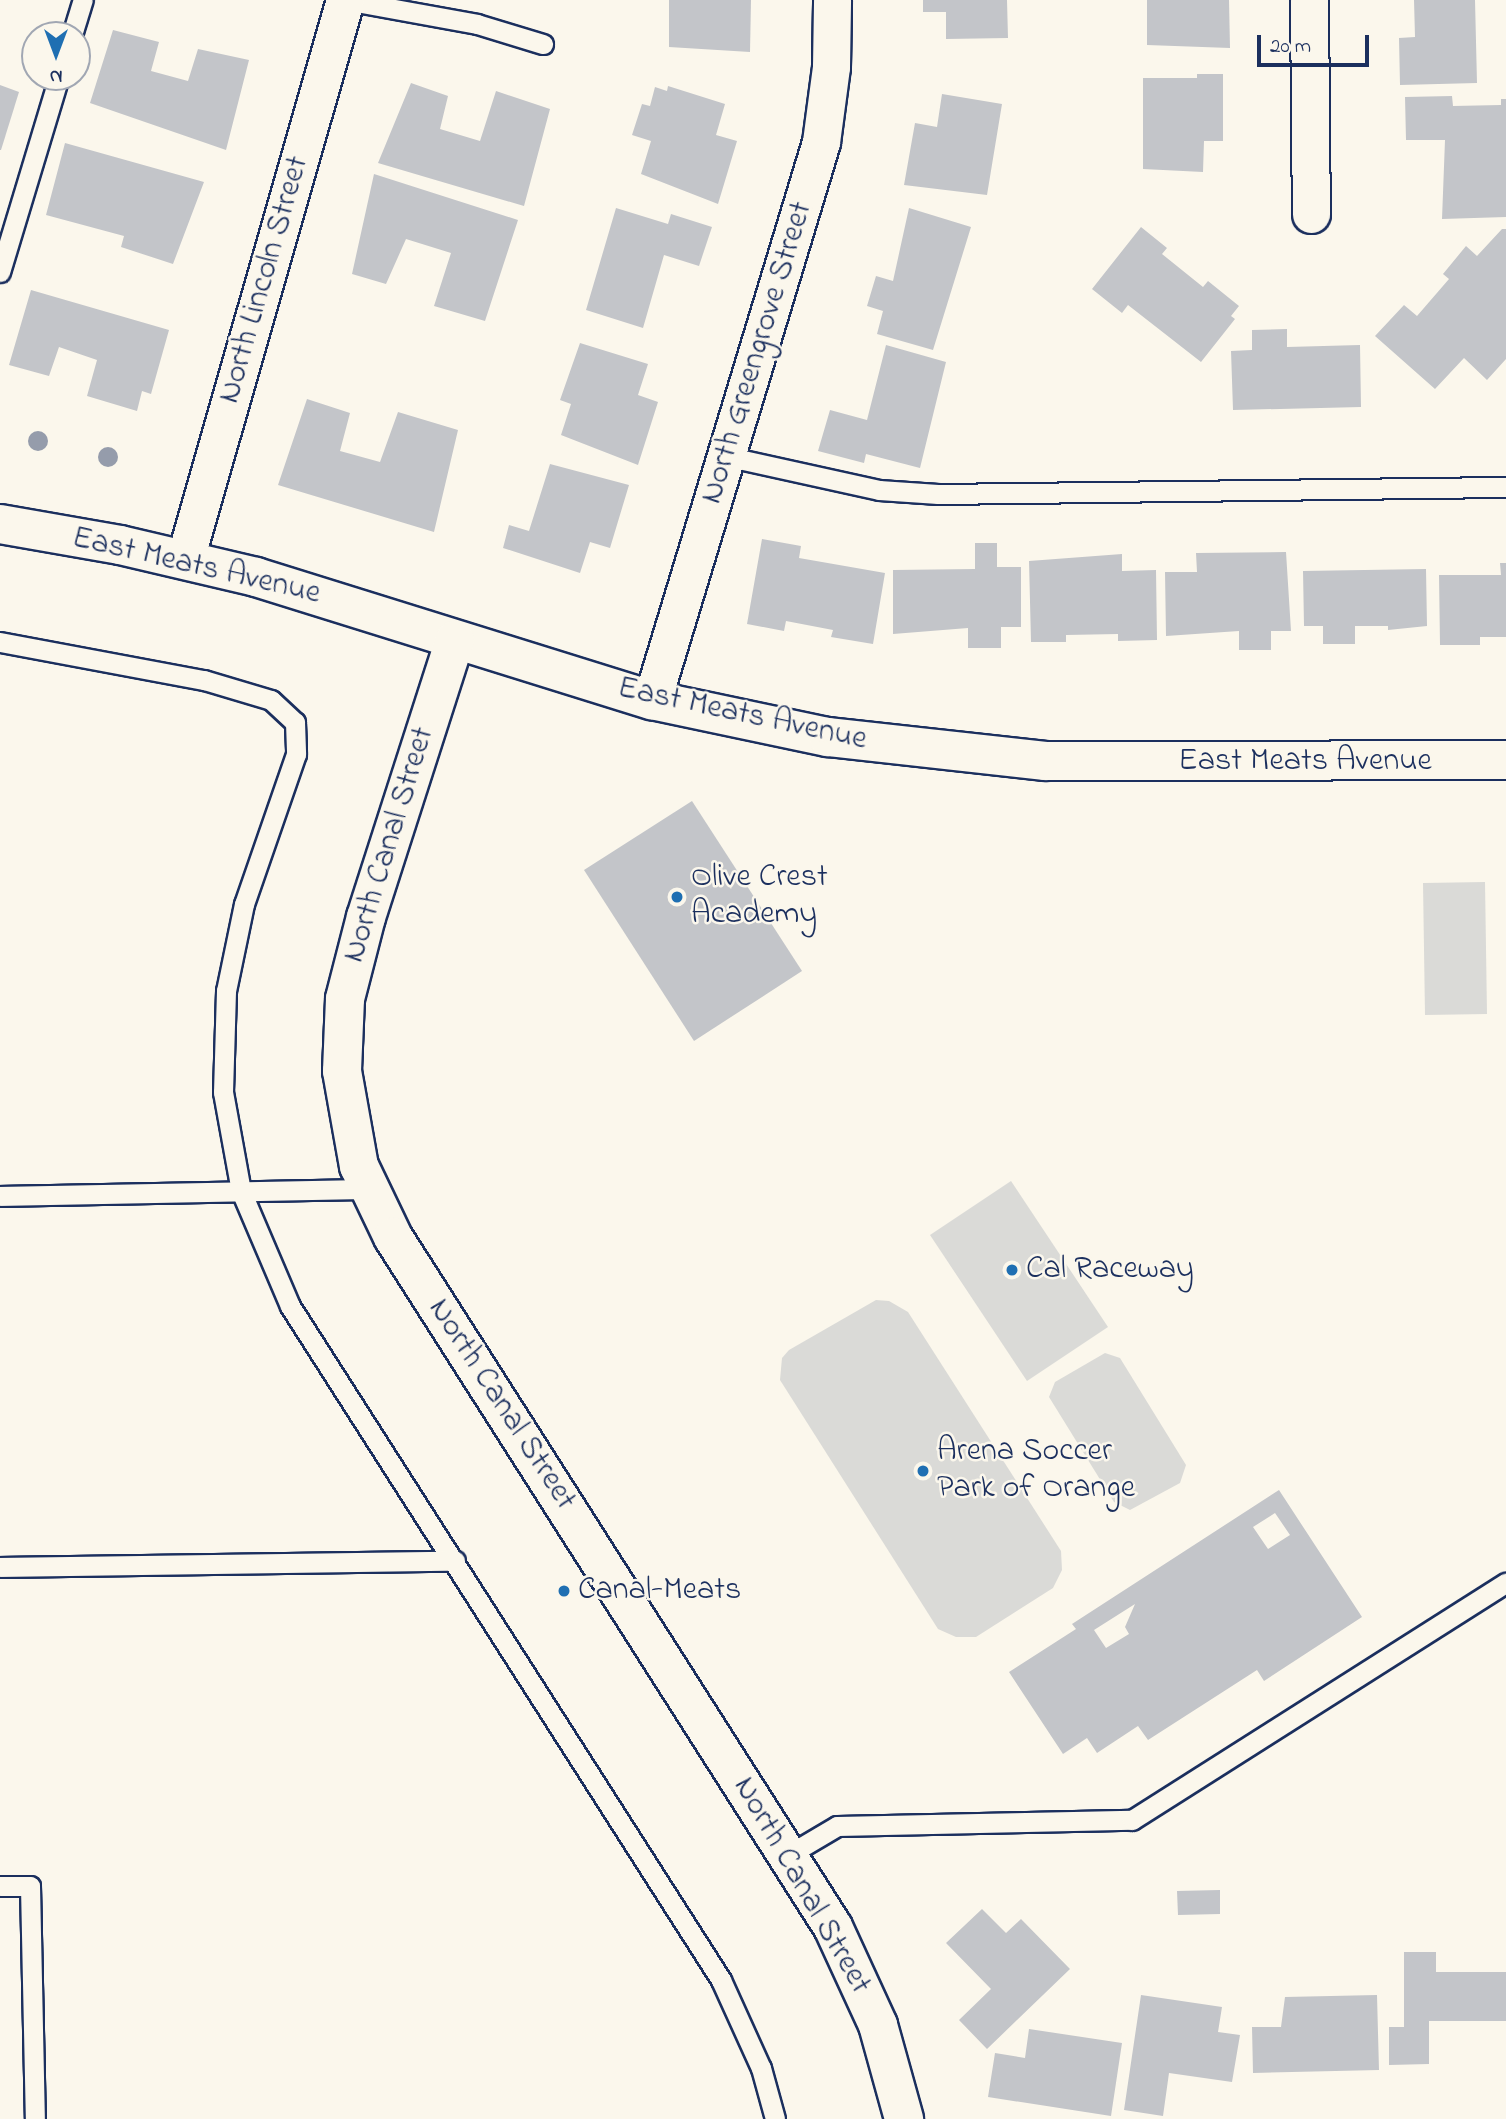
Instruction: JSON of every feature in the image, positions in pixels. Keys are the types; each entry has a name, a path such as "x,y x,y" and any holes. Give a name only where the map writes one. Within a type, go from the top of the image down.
{"street":[{"name":"North Lincoln Street","path":"185,559 345,0"},
{"name":"North Greengrove Street","path":"652,700 821,142 831,67 832,0"},
{"path":"1309,0 1311,214"},
{"name":"East Meats Avenue","path":"0,524 185,559 361,608 455,640 652,700 828,737 996,758 1127,764 1506,761"},
{"name":"North Canal Street","path":"455,640 366,918 345,999 345,1105 368,1189 393,1237 788,1855 860,1979 895,2076 904,2119"}],"lane":[{"path":"76,21 83,0"},
{"path":"345,0 477,24 543,44"},
{"path":"0,272 55,91"},
{"path":"726,456 879,490 938,495 1506,487"},
{"path":"0,642 204,680 271,700 295,722 296,754 244,904 226,991 223,1092 241,1191 290,1306 721,1980 761,2068 775,2119"},
{"path":"0,1196 368,1189"},
{"path":"0,1567 455,1561"},
{"path":"788,1855 837,1826 1132,1820 1506,1583"},
{"path":"0,1886 30,1886 35,2119"}],"shaded area":[{"path":"1485,882 1487,1014 1425,1015 1423,883"},
{"name":"Cal Raceway","path":"1011,1181 1108,1327 1027,1381 930,1235"},
{"name":"Arena Soccer Park of Orange","path":"876,1300 889,1301 908,1312 1061,1551 1062,1570 1053,1588 976,1637 956,1637 938,1629 780,1380 782,1358 789,1350"},
{"path":"1105,1353 1120,1358 1186,1465 1180,1483 1130,1510 1114,1502 1049,1397 1055,1382"}],"building":[{"path":"669,0 751,0 750,52 669,47"},
{"path":"923,0 1007,0 1008,38 946,39 946,12 923,12"},
{"path":"1147,0 1229,0 1230,48 1147,45"},
{"path":"1414,0 1475,0 1477,83 1400,85 1399,38 1415,37"},
{"path":"113,30 159,42 151,71 188,81 198,49 249,60 226,150 90,103"},
{"path":"1197,74 1223,74 1223,141 1204,141 1203,172 1143,169 1143,78 1197,78"},
{"path":"411,83 448,96 440,129 480,141 496,91 550,109 524,206 378,163"},
{"path":"0,85 19,92 1,150 0,150"},
{"path":"668,86 725,104 716,135 737,141 718,204 641,174 651,141 632,135 642,104 650,106 655,87 667,91"},
{"path":"942,94 1002,104 987,195 904,185 915,123 937,127"},
{"path":"1452,96 1453,106 1501,105 1501,99 1506,99 1506,217 1442,219 1445,140 1406,140 1405,97"},
{"path":"65,143 204,182 173,264 121,247 124,236 46,215"},
{"path":"374,174 518,220 485,321 434,306 451,253 406,239 386,284 352,274"},
{"path":"616,208 668,224 671,214 712,227 699,266 664,255 643,328 586,310"},
{"path":"909,208 971,227 933,350 877,334 883,311 867,306 876,276 893,281"},
{"path":"1141,227 1167,248 1162,254 1203,287 1208,281 1239,306 1231,316 1235,319 1201,362 1128,305 1122,313 1092,289"},
{"path":"1502,229 1506,229 1506,359 1487,380 1464,358 1435,389 1375,336 1404,305 1417,316 1449,279 1443,274 1466,246 1477,256"},
{"path":"31,290 169,330 151,394 142,391 137,411 87,396 97,360 59,347 49,376 9,365"},
{"path":"1287,329 1287,347 1360,345 1361,407 1233,410 1231,351 1252,350 1252,330"},
{"path":"580,343 648,364 638,395 658,402 638,465 561,435 571,404 560,400"},
{"path":"886,345 946,362 920,468 866,454 864,463 818,451 830,410 867,420"},
{"path":"307,399 350,413 340,451 380,462 398,412 458,430 434,532 278,485"},
{"path":"550,464 629,485 610,548 590,542 580,573 503,548 509,525 529,531"},
{"path":"762,539 801,546 799,558 885,573 873,644 831,637 833,630 786,621 784,631 747,624"},
{"path":"975,543 997,543 997,567 1021,567 1021,627 1001,627 1001,648 968,648 968,628 893,634 893,570 975,569"},
{"path":"1286,552 1291,631 1271,631 1271,650 1239,650 1239,631 1166,636 1165,572 1197,572 1196,553"},
{"path":"1122,554 1122,571 1156,570 1157,640 1118,641 1118,634 1066,635 1066,642 1031,642 1029,561"},
{"path":"1500,563 1506,563 1506,637 1480,637 1480,645 1440,645 1439,575 1501,575"},
{"path":"1426,569 1427,626 1388,630 1388,626 1355,626 1355,644 1323,644 1323,626 1304,626 1303,571"},
{"name":"Olive Crest Academy","path":"692,801 802,971 694,1041 584,870"},
{"path":"1279,1490 1362,1617 1264,1681 1257,1670 1148,1740 1138,1726 1097,1753 1087,1738 1063,1754 1009,1672 1076,1629 1072,1624","holes":["1275,1513 1290,1535 1268,1549 1253,1527","1135,1604 1125,1627 1129,1634 1106,1648 1094,1630"]},
{"path":"1220,1890 1220,1914 1178,1915 1177,1891"},
{"path":"982,1909 1006,1933 1021,1919 1070,1969 987,2049 959,2020 991,1989 946,1943"},
{"path":"1404,1952 1436,1952 1436,1972 1506,1972 1506,2021 1429,2021 1429,2064 1389,2065 1389,2027 1404,2027"},
{"path":"1141,1995 1222,2007 1218,2032 1240,2035 1232,2082 1169,2073 1163,2116 1124,2110"},
{"path":"1377,1995 1379,2070 1253,2073 1252,2027 1281,2027 1285,1997"},
{"path":"1029,2029 1122,2043 1111,2116 988,2097 995,2053 1025,2058"}],"place":[{"name":"Olive Crest Academy","path":"677,897"},
{"name":"Cal Raceway","path":"1012,1270"},
{"name":"Arena Soccer Park of Orange","path":"923,1471"},
{"name":"Canal-Meats","path":"564,1591"}]}
